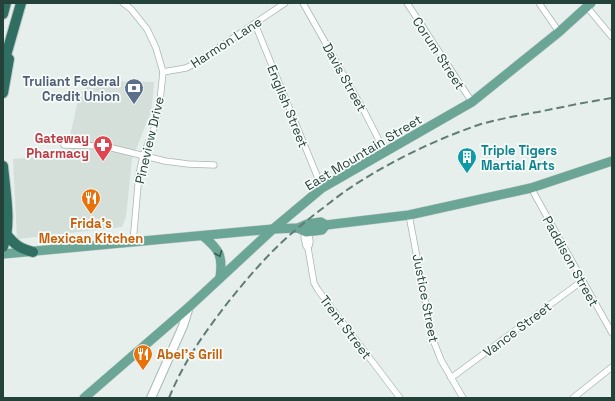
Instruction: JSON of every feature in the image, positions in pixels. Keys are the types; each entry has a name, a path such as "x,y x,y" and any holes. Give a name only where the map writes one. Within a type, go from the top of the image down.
{"highway":[{"path":"3,9 6,3"},
{"path":"3,14 6,3"},
{"path":"3,66 21,3"},
{"path":"3,93 13,32"},
{"path":"3,166 7,213 6,240 3,247"},
{"path":"6,234 17,246 33,252"}],"main road":[{"name":"East Mountain Street","path":"84,398 189,307 272,229 322,188 472,102 559,32 589,5"},
{"path":"3,254 272,229 298,228 307,224 321,222 326,225 409,215 531,188 612,161"},
{"path":"298,228 306,232 322,230 326,225"},
{"path":"203,236 214,245 220,255 222,268 220,278"}],"street":[{"name":"Pineview Drive","path":"123,3 131,9 147,29 156,48 163,72 155,126 139,174 132,242"},
{"name":"Harmon Lane","path":"163,72 186,68 196,63 285,3"},
{"name":"Davis Street","path":"303,3 364,110 385,152"},
{"name":"Corum Street","path":"407,3 472,102"},
{"path":"539,3 559,32"},
{"path":"589,5 612,37"},
{"name":"English Street","path":"255,24 322,188"},
{"path":"64,145 104,146 165,161 214,165"},
{"name":"Paddison Street","path":"531,188 612,333"},
{"name":"Justice Street","path":"409,215 432,337 441,360 463,398"},
{"name":"Trent Street","path":"306,232 304,237 308,248 314,283 400,398"},
{"name":"Vance Street","path":"451,378 582,280"},
{"path":"151,398 183,326 189,307"},
{"path":"573,398 612,367"}],"shaded area":[{"path":"102,81 154,82 151,112 132,159 126,217 122,227 17,239 13,159 66,155 79,95 88,85"}],"railway":[{"path":"169,398 181,372 203,336 248,278 291,234 351,187 386,166 417,150 448,136 481,124 612,98"}],"place":[{"name":"Truliant Federal Credit Union","path":"134,105"},
{"name":"Gateway Pharmacy","path":"103,162"},
{"name":"Triple Tigers Martial Arts","path":"467,174"},
{"name":"Frida's Mexican Kitchen","path":"91,215"},
{"name":"Abel's Grill","path":"143,371"}]}
